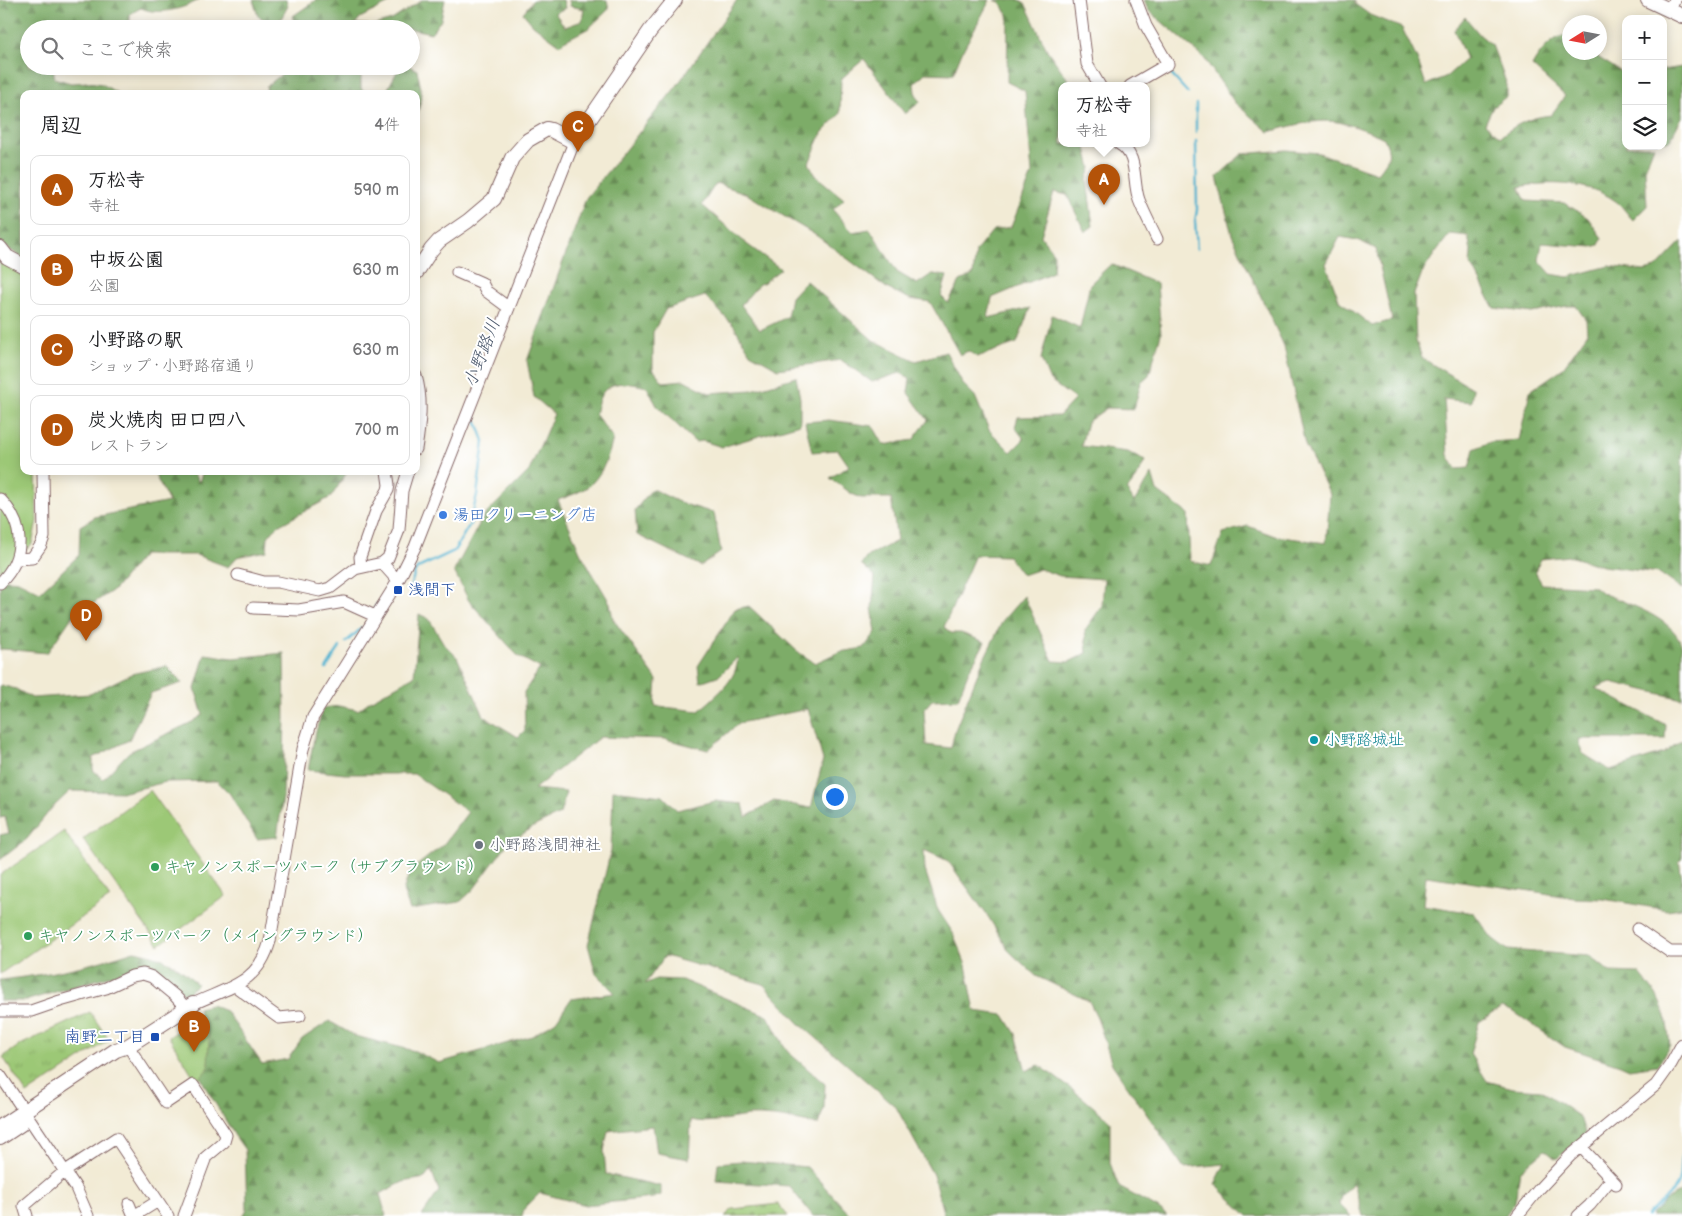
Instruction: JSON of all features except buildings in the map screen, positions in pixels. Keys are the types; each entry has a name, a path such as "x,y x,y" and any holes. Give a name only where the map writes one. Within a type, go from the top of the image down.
{"main road":[{"path":"420,267 439,241 468,221 494,199 512,158 528,140 547,130 551,130 574,142 650,31 675,0"},
{"path":"1648,0 1671,5 1682,16"},
{"path":"0,248 8,257 20,264"},
{"path":"0,1127 26,1115 121,1058 128,1046 189,1006"},
{"path":"0,1138 26,1115"}],"street":[{"path":"1078,0 1087,64 1098,82"},
{"path":"1136,0 1146,26 1168,64 1137,82"},
{"path":"0,1011 31,1011 60,1000 106,988 132,976 143,974 152,978 189,1006 244,981 257,969 267,954 303,749 313,717 398,581 415,547 574,142"},
{"path":"1124,147 1130,154 1138,198 1157,239"},
{"path":"457,272 482,283 486,291 509,308"},
{"path":"420,394 420,419"},
{"path":"17,559 32,558 43,541 43,475"},
{"path":"361,567 360,557 376,511 388,490 388,475"},
{"path":"238,575 264,582 278,582 320,591 330,588 355,569 382,562 388,558 399,530 402,492 407,475"},
{"path":"0,499 14,516 19,539 17,559 0,583"},
{"path":"382,562 398,581"},
{"path":"253,608 299,610 344,602 376,616"},
{"path":"1637,929 1670,952 1682,952"},
{"path":"235,986 279,1018 300,1016"},
{"path":"1517,1216 1554,1172 1581,1147 1656,1086 1682,1044"},
{"path":"128,1046 166,1103 193,1085 226,1135 224,1142 206,1157 184,1216"},
{"path":"0,1075 76,1188 88,1216"},
{"path":"26,1216 24,1206 64,1172 116,1138 168,1216"},
{"path":"1578,1216 1613,1181 1581,1147"},
{"path":"129,1204 134,1216 158,1201"}],"green space":[{"path":"0,0 199,0 186,6 163,11 141,8 130,14 130,20 20,20 20,75 54,75 54,78 71,83 89,82 102,84 112,90 20,90 20,256 0,243"},
{"path":"253,0 286,0 288,6 281,19 265,20 258,16"},
{"path":"316,0 395,0 358,20 293,20 293,16"},
{"path":"422,0 445,0 441,20 431,33 420,31 420,20 392,20"},
{"path":"533,0 563,0 565,8 555,13 565,27 582,21 584,9 570,6 569,0 607,0 609,9 589,28 560,45 533,25 523,13"},
{"path":"737,0 990,0 962,52 953,74 925,73 914,84 915,92 920,102 905,114 864,59 841,79 840,114 822,133 809,163 816,176 844,199 833,210 852,232 870,229 897,272 917,284 932,274 947,276 941,296 948,303 960,281 973,275 976,251 993,230 1011,227 1032,174 1025,91 1007,82 1008,15 1000,2 994,0 1020,0 1025,3 1047,50 1069,81 1058,82 1058,147 1086,147 1091,168 1087,180 1093,226 1085,232 1067,195 1054,192 1041,236 1054,254 1053,272 992,298 988,318 1030,308 1017,343 977,357 968,351 960,355 930,302 910,299 888,289 817,236 745,193 716,183 702,205 748,245 781,269 759,284 741,305 760,330 787,317 791,297 806,281 873,340 916,361 946,352 963,384 975,396 989,430 1011,452 1024,439 1015,427 1018,417 1059,416 1075,399 1050,381 1041,359 1052,315 1080,328 1090,284 1111,264 1157,284 1161,334 1149,375 1141,382 1134,409 1107,408 1087,422 1081,446 1128,452 1145,461 1136,479 1127,490 1134,502 1152,474 1157,491 1188,514 1190,561 1211,566 1223,533 1248,526 1275,536 1326,543 1330,494 1305,445 1284,346 1232,235 1217,177 1242,154 1286,150 1319,153 1377,173 1387,160 1388,149 1384,138 1349,125 1327,121 1312,122 1269,132 1235,103 1204,58 1148,10 1144,0 1355,0 1355,4 1370,15 1402,28 1418,61 1426,85 1447,76 1466,59 1454,30 1465,17 1480,35 1492,45 1507,85 1507,96 1493,107 1485,124 1500,137 1524,122 1537,117 1551,115 1565,96 1532,66 1538,56 1555,39 1562,37 1562,60 1602,60 1622,72 1622,150 1652,150 1645,169 1647,206 1633,220 1617,202 1604,194 1581,186 1543,184 1519,187 1526,201 1565,203 1588,218 1602,238 1599,245 1593,247 1542,243 1539,260 1551,274 1568,277 1609,266 1644,271 1656,268 1682,241 1682,589 1659,573 1602,566 1569,556 1541,559 1535,572 1542,584 1595,587 1602,593 1650,613 1661,620 1678,638 1682,648 1682,699 1611,682 1595,688 1666,725 1665,739 1579,739 1582,753 1610,770 1664,753 1682,740 1682,860 1679,861 1682,878 1682,908 1667,910 1603,899 1574,898 1426,876 1423,905 1474,913 1492,938 1508,950 1590,956 1610,972 1639,973 1656,994 1666,1016 1670,1045 1658,1065 1629,1069 1565,1047 1514,1012 1502,1007 1479,1022 1470,1054 1487,1081 1513,1088 1541,1090 1580,1117 1586,1136 1556,1159 1545,1150 1520,1171 1515,1202 1505,1216 1363,1216 1353,1183 1341,1196 1339,1204 1351,1216 1248,1216 1215,1184 1225,1164 1184,1168 1112,1064 1097,1017 1089,1001 1036,976 1009,951 989,918 948,861 924,850 925,870 938,910 953,933 966,965 975,1011 1004,1015 1016,1034 1026,1071 1039,1065 1082,1097 1110,1121 1110,1163 1119,1187 1159,1209 1167,1216 944,1216 933,1175 896,1107 800,1024 763,984 665,956 645,984 656,979 682,980 768,1016 787,1051 825,1084 824,1108 818,1125 766,1116 749,1116 713,1121 691,1120 689,1159 657,1153 653,1126 608,1131 604,1151 606,1174 661,1186 661,1195 653,1198 586,1205 540,1193 524,1209 522,1216 422,1216 439,1191 431,1170 425,1178 403,1182 380,1194 386,1216 243,1216 247,1209 245,1150 206,1088 197,1069 205,1049 198,1008 211,1005 226,1011 262,1064 288,1059 302,1039 329,1021 355,1036 415,1051 439,1063 532,1036 556,1021 571,999 615,993 596,974 588,945 611,850 613,790 663,796 677,810 715,801 743,804 746,817 774,801 811,808 823,760 808,709 739,723 708,750 665,739 600,737 534,789 566,792 560,814 537,825 508,843 473,890 460,902 410,910 403,891 410,871 443,845 468,812 414,774 345,774 308,770 314,738 323,708 339,706 358,710 414,676 419,614 429,619 444,644 457,657 484,716 518,737 525,730 524,692 540,668 518,656 469,601 454,571 483,517 529,471 554,414 534,397 527,361 586,198 676,87","holes":["1450,234 1468,236 1471,251 1470,265 1494,308 1532,313 1576,306 1586,320 1587,334 1562,369 1530,391 1519,440 1490,442 1474,449 1469,468 1456,469 1448,455 1444,399 1471,402 1473,389 1422,358 1416,341 1414,294 1422,273","1340,237 1357,240 1376,249 1392,320 1372,326 1339,300 1326,264","705,296 734,326 750,353 778,369 841,360 872,382 900,373 910,378 908,393 928,420 913,440 884,445 873,426 829,420 805,422 812,452 838,450 849,466 830,478 852,494 861,498 891,498 897,541 868,556 861,564 875,577 872,608 876,632 864,648 839,652 815,663 798,652 749,606 735,609 698,666 700,682 720,675 738,657 737,666 730,680 699,711 655,706 657,680 613,619 610,603 580,552 558,500 586,488 597,477 603,467 613,438 595,414 602,393 613,385 624,383 647,387 657,406 695,442 703,441 722,447 800,424 800,398 796,377 752,390 709,393 684,380 663,382 653,369 653,332 666,309","975,555 1008,556 1022,575 1040,569 1060,576 1104,579 1102,606 1085,630 1087,653 1069,662 1053,661 1024,596 1003,620 982,663 955,730 951,748 926,745 924,709 932,700 958,699 968,673 985,642 961,633 951,633 944,627"]},
{"path":"1682,67 1682,117 1670,140 1667,141 1667,105 1667,69"},
{"path":"281,75 361,75 363,90 266,90 267,86"},
{"path":"395,75 418,75 421,88 420,104 420,90 387,90"},
{"path":"0,261 20,268 20,475 36,475 37,521 32,544 0,574"},
{"path":"155,475 195,475 199,482 202,475 345,475 331,497 276,527 268,537 267,551 237,557 228,567 196,555 143,555 115,589 72,617 47,653 0,650 0,579 18,581 40,592 79,555 80,526 95,517 169,502"},
{"path":"652,489 681,503 714,513 721,552 701,566 637,535 635,510"},
{"path":"284,653 283,797 277,837 257,839 230,794 217,781 166,782 125,792 70,791 51,809 27,839 0,860 0,835 9,833 5,817 0,818 0,685 16,689 32,698 90,694 131,674 167,666 182,683 151,693 129,740 93,758 93,770 103,779 129,752 203,715 195,689 205,654 233,658"},
{"name":"キヤノンスポーツパーク（サブグラウンド）","path":"150,790 226,896 159,945 83,839"},
{"name":"キヤノンスポーツパーク（メイングラウンド）","path":"64,831 110,898 0,974 0,875"},
{"path":"134,951 161,958 183,971 197,984 186,995 160,973 143,966 25,1001 0,1001 0,980 68,969"},
{"path":"90,1012 109,1040 27,1094 3,1057 20,1045"},
{"path":"202,1015 209,1037 208,1068 197,1082 169,1037"},
{"path":"741,1161 807,1167 851,1216 813,1216 789,1186 716,1181 718,1163"},
{"path":"1682,1191 1682,1216 1650,1216 1665,1201"},
{"path":"778,1204 788,1216 725,1216 733,1209"}],"waterway":[{"path":"1168,71 1188,93"},
{"path":"1196,104 1196,132"},
{"path":"1196,141 1197,210 1195,221 1197,249"},
{"name":"小野路川","path":"406,589 410,588 418,568 454,551 470,524 477,495 484,441 474,414"},
{"path":"373,611 377,604"},
{"path":"346,642 362,628"},
{"path":"326,669 340,647"},
{"path":"1647,1216 1670,1194 1677,1184 1680,1176 1682,1155"}],"place":[{"name":"小野路の駅","path":"578,152"},
{"name":"万松寺","path":"1104,205"},
{"name":"湯田クリーニング店","path":"443,515"},
{"name":"浅間下","path":"398,590"},
{"name":"炭火焼肉 田口四八","path":"86,641"},
{"name":"小野路城址","path":"1314,740"},
{"name":"小野路浅間神社","path":"479,845"},
{"name":"キヤノンスポーツパーク（サブグラウンド）","path":"155,867"},
{"name":"キヤノンスポーツパーク（メイングラウンド）","path":"28,936"},
{"name":"南野二丁目","path":"155,1037"},
{"name":"中坂公園","path":"194,1052"}]}
